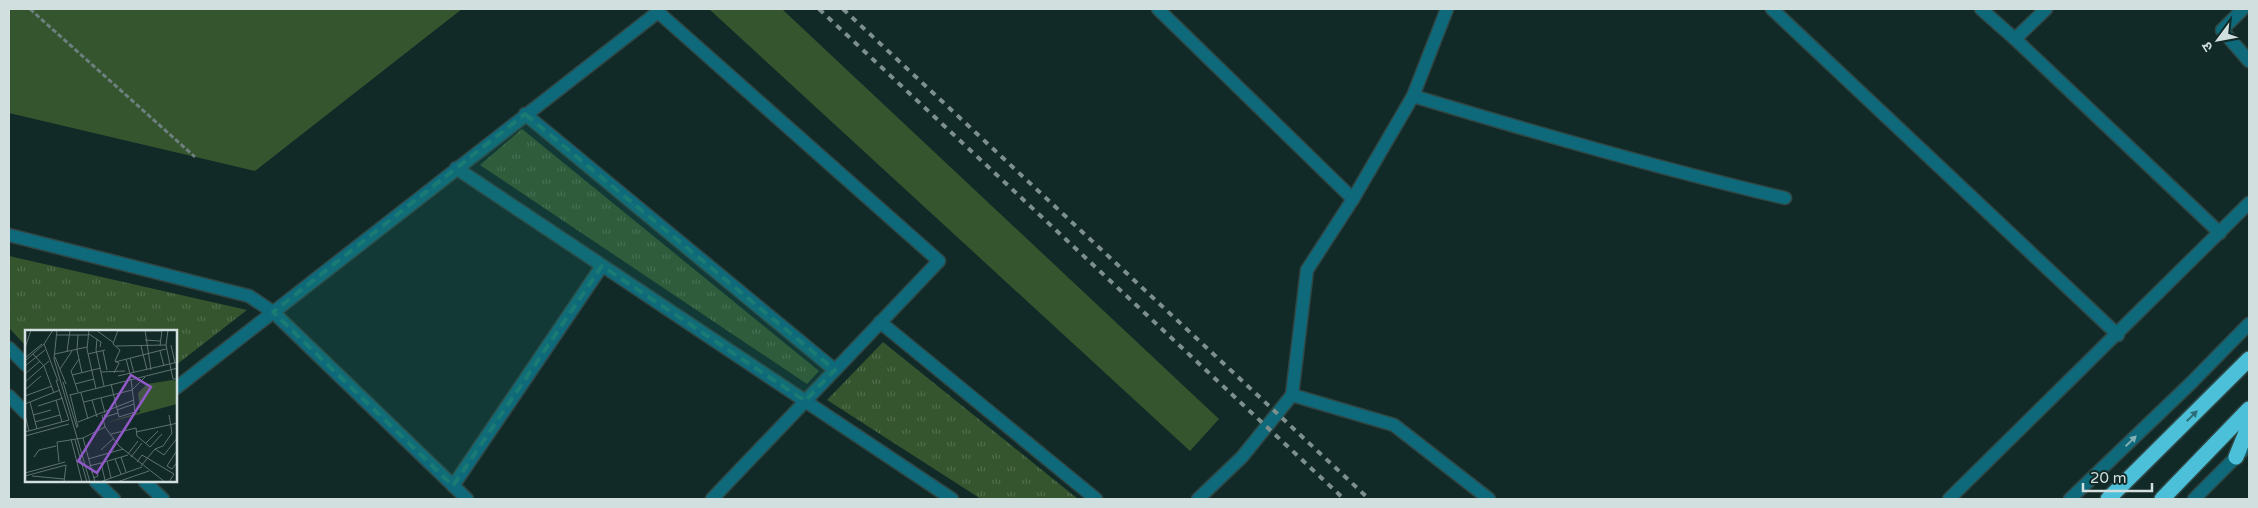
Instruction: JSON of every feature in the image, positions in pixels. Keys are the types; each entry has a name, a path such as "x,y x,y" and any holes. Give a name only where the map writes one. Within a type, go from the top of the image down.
{"highway":[{"path":"2108,499 2249,359"},
{"path":"2162,499 2249,409"},
{"path":"2236,457 2249,425"}],"street":[{"path":"1158,9 1353,199"},
{"path":"1198,499 1242,457 1292,395 1307,270 1353,199 1413,96 1447,9"},
{"path":"1772,9 2118,334"},
{"path":"1982,9 2220,233"},
{"path":"2015,39 2046,9"},
{"path":"2243,9 2222,30 2249,61"},
{"path":"178,386 658,12 939,261 712,499"},
{"path":"1413,96 1544,136 1676,173 1785,198"},
{"path":"526,114 835,370"},
{"path":"456,168 952,499"},
{"path":"1949,499 2249,203"},
{"path":"9,235 250,296 273,312 467,499"},
{"path":"453,486 602,266"},
{"path":"880,322 1096,499"},
{"path":"2070,499 2190,384 2249,324"},
{"path":"9,348 25,364"},
{"path":"1292,395 1394,425 1490,499"},
{"path":"9,396 25,412"},
{"path":"2194,499 2249,444"},
{"path":"97,483 114,499"},
{"path":"146,483 163,499"}],"path":[{"path":"30,9 195,157"}],"highlighted area":[{"path":"525,114 835,370 805,401 602,266 453,486 273,312"}],"green space":[{"path":"9,9 462,9 255,171 9,113"},
{"path":"709,9 782,9 1219,419 1190,451"},
{"path":"522,129 819,371 807,384 480,165"},
{"path":"9,256 247,310 178,363 178,330 25,330 25,345 9,328"},
{"path":"883,342 1078,499 981,499 827,400"}],"railway":[{"path":"819,9 1344,499"},
{"path":"843,9 1369,499"}]}
